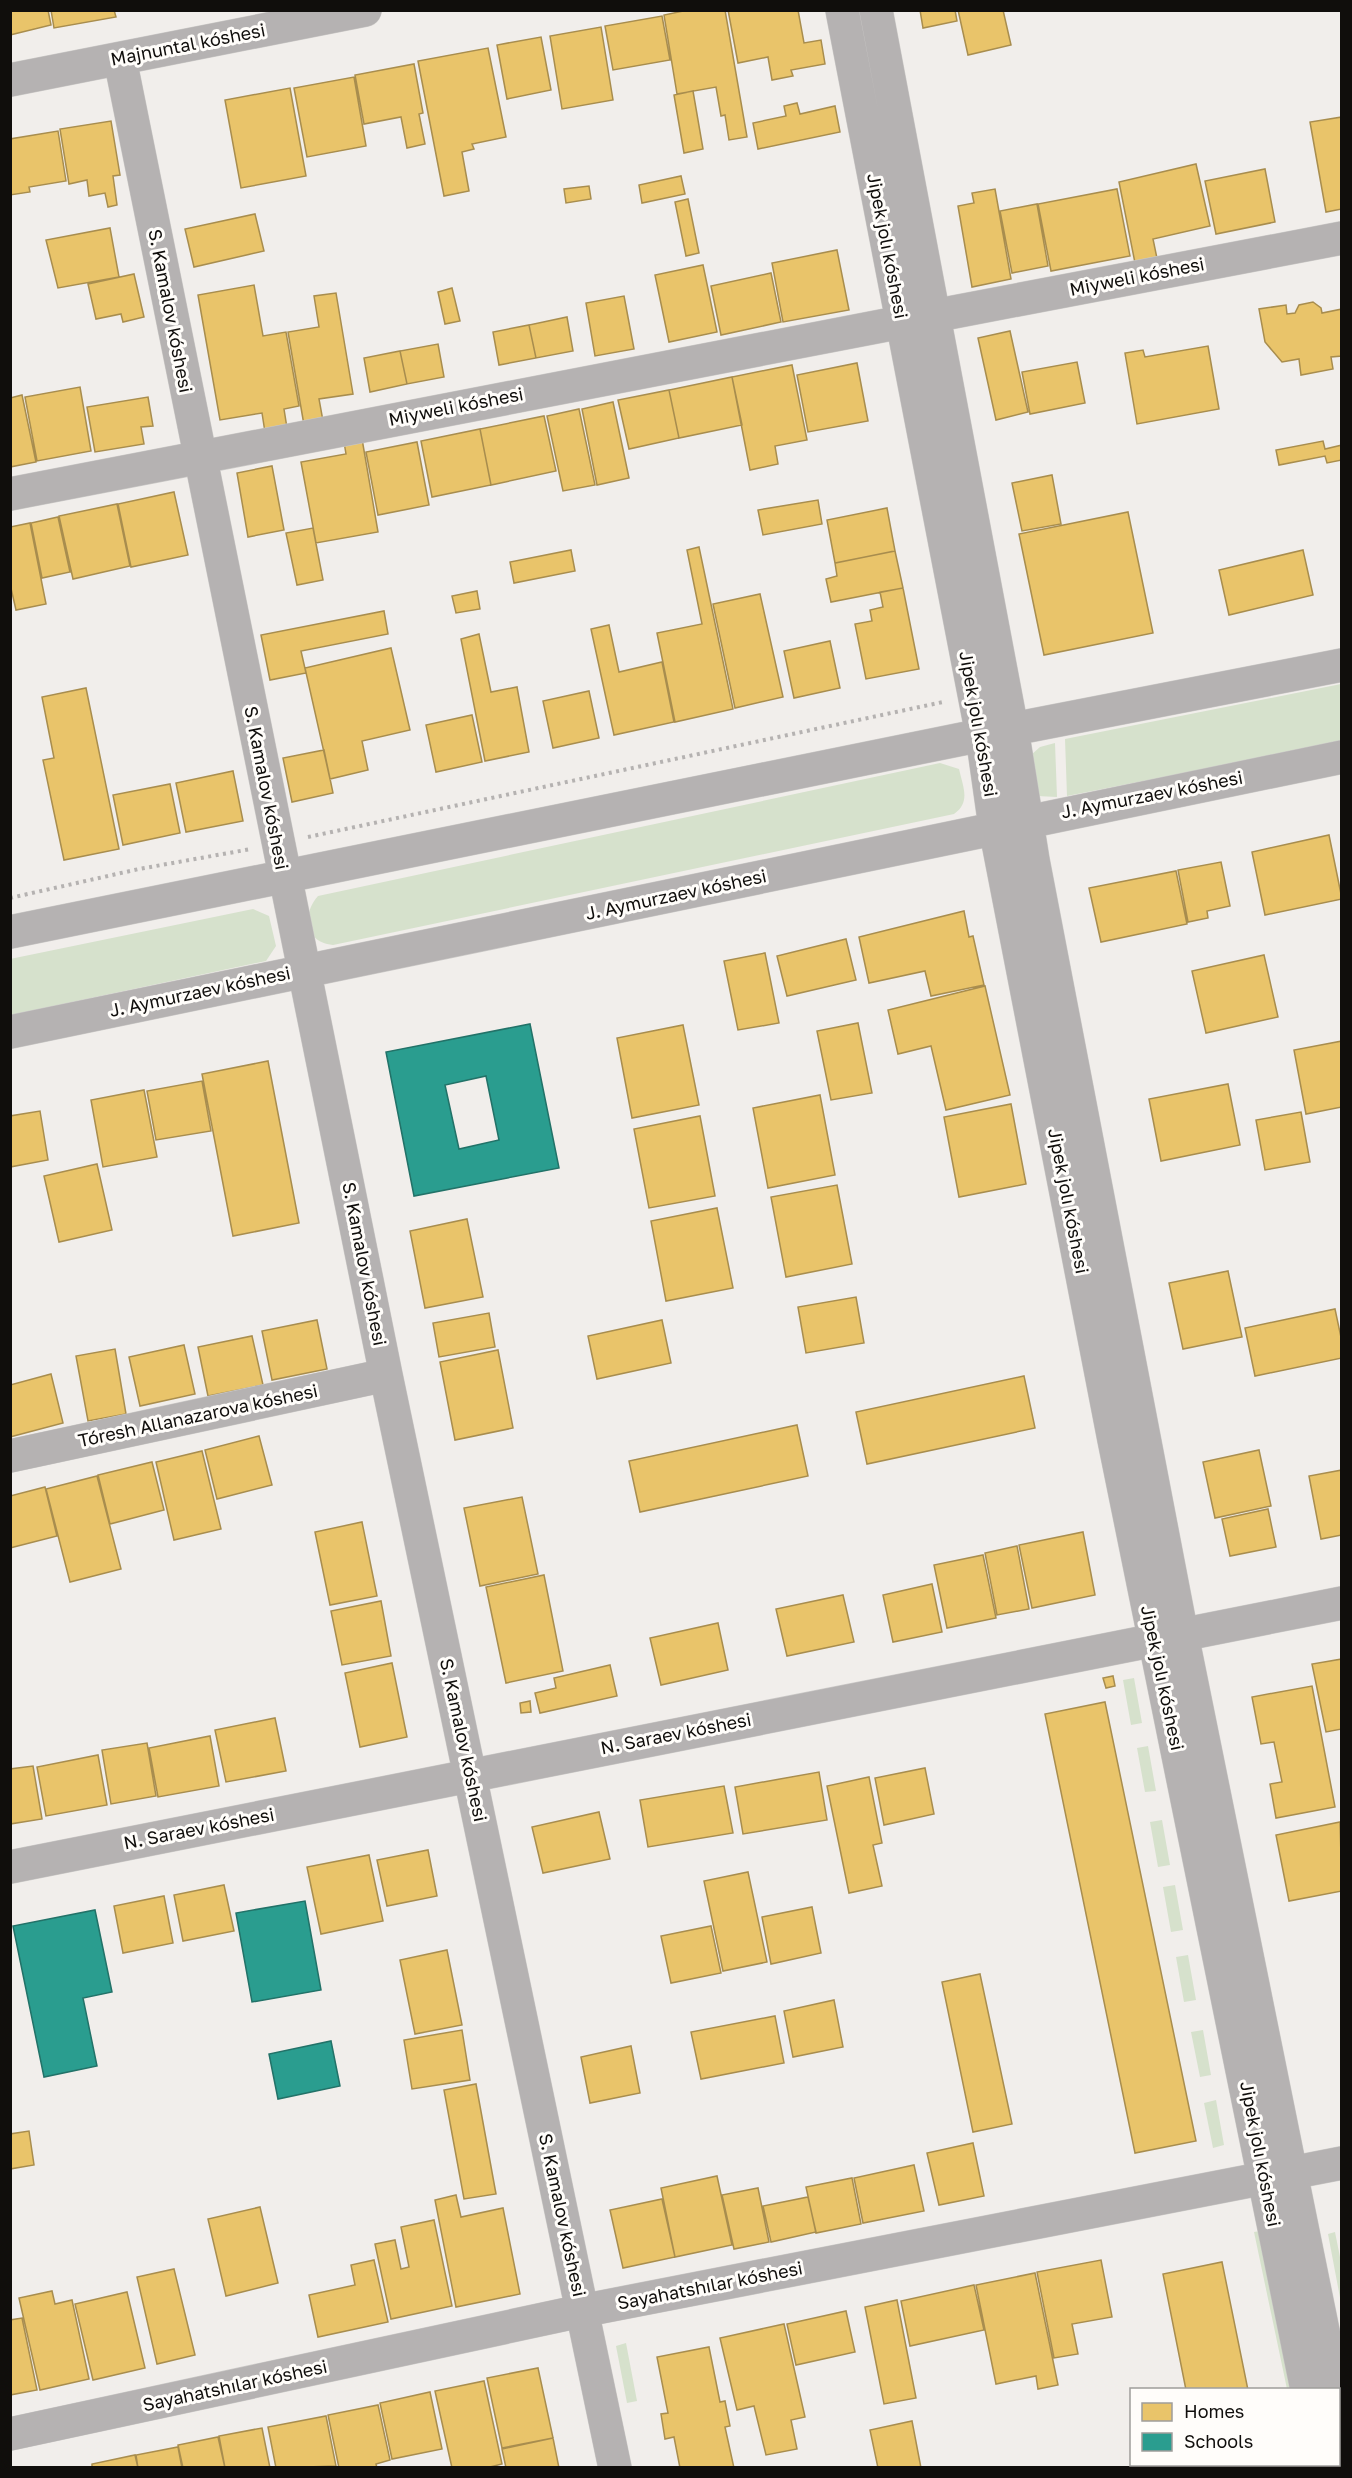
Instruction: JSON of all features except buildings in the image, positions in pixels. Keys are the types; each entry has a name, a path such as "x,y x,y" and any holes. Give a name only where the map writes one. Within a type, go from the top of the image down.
{"street":[{"name":"Majnuntal kóshesi","path":"10,80 365,10"},
{"name":"Jipek jolı kóshesi","path":"842,10 917,319 997,732 1010,824 1169,1638 1278,2176 1334,2388"},
{"name":"Jipek jolı kóshesi","path":"876,10 917,319"},
{"name":"S. Kamalov kóshesi","path":"120,59 386,1375 615,2468"},
{"name":"Miyweli kóshesi","path":"10,494 1341,238"},
{"path":"10,932 997,732 1341,665"},
{"name":"J. Aymurzaev kóshesi","path":"10,1032 683,894 1010,824 1341,758"},
{"name":"Tóresh Allanazarova kóshesi","path":"10,1456 386,1375"},
{"name":"N. Saraev kóshesi","path":"10,1867 1341,1603"},
{"name":"Sayahatshılar kóshesi","path":"10,2434 581,2311 1341,2163"},
{"name":"Jipek jolı kóshesi","path":"1278,2176 1307,2388"}],"path":[{"path":"10,898 139,869 278,844 943,702"}],"green space":[{"path":"1341,684 1341,742 1067,796 1065,739"},
{"path":"1055,743 1057,797 1037,796 1031,755 1040,747"},
{"path":"940,763 959,769 964,788 964,799 963,804 954,814 333,945 317,939 309,927 309,911 318,896"},
{"path":"253,909 269,916 276,946 266,961 11,1015 10,959"},
{"path":"1134,1678 1142,1723 1131,1725 1123,1680"},
{"path":"1148,1746 1156,1791 1145,1792 1137,1748"},
{"path":"1162,1820 1170,1865 1158,1867 1150,1822"},
{"path":"1175,1885 1183,1930 1171,1932 1163,1887"},
{"path":"1188,1955 1196,2000 1184,2002 1176,1957"},
{"path":"1203,2030 1211,2075 1200,2077 1191,2032"},
{"path":"1216,2100 1224,2145 1213,2148 1204,2103"},
{"path":"1260,2231 1293,2388 1287,2388 1254,2232"},
{"path":"1335,2232 1341,2262 1341,2303 1328,2234"},
{"path":"626,2343 637,2401 627,2403 616,2346"}]}
